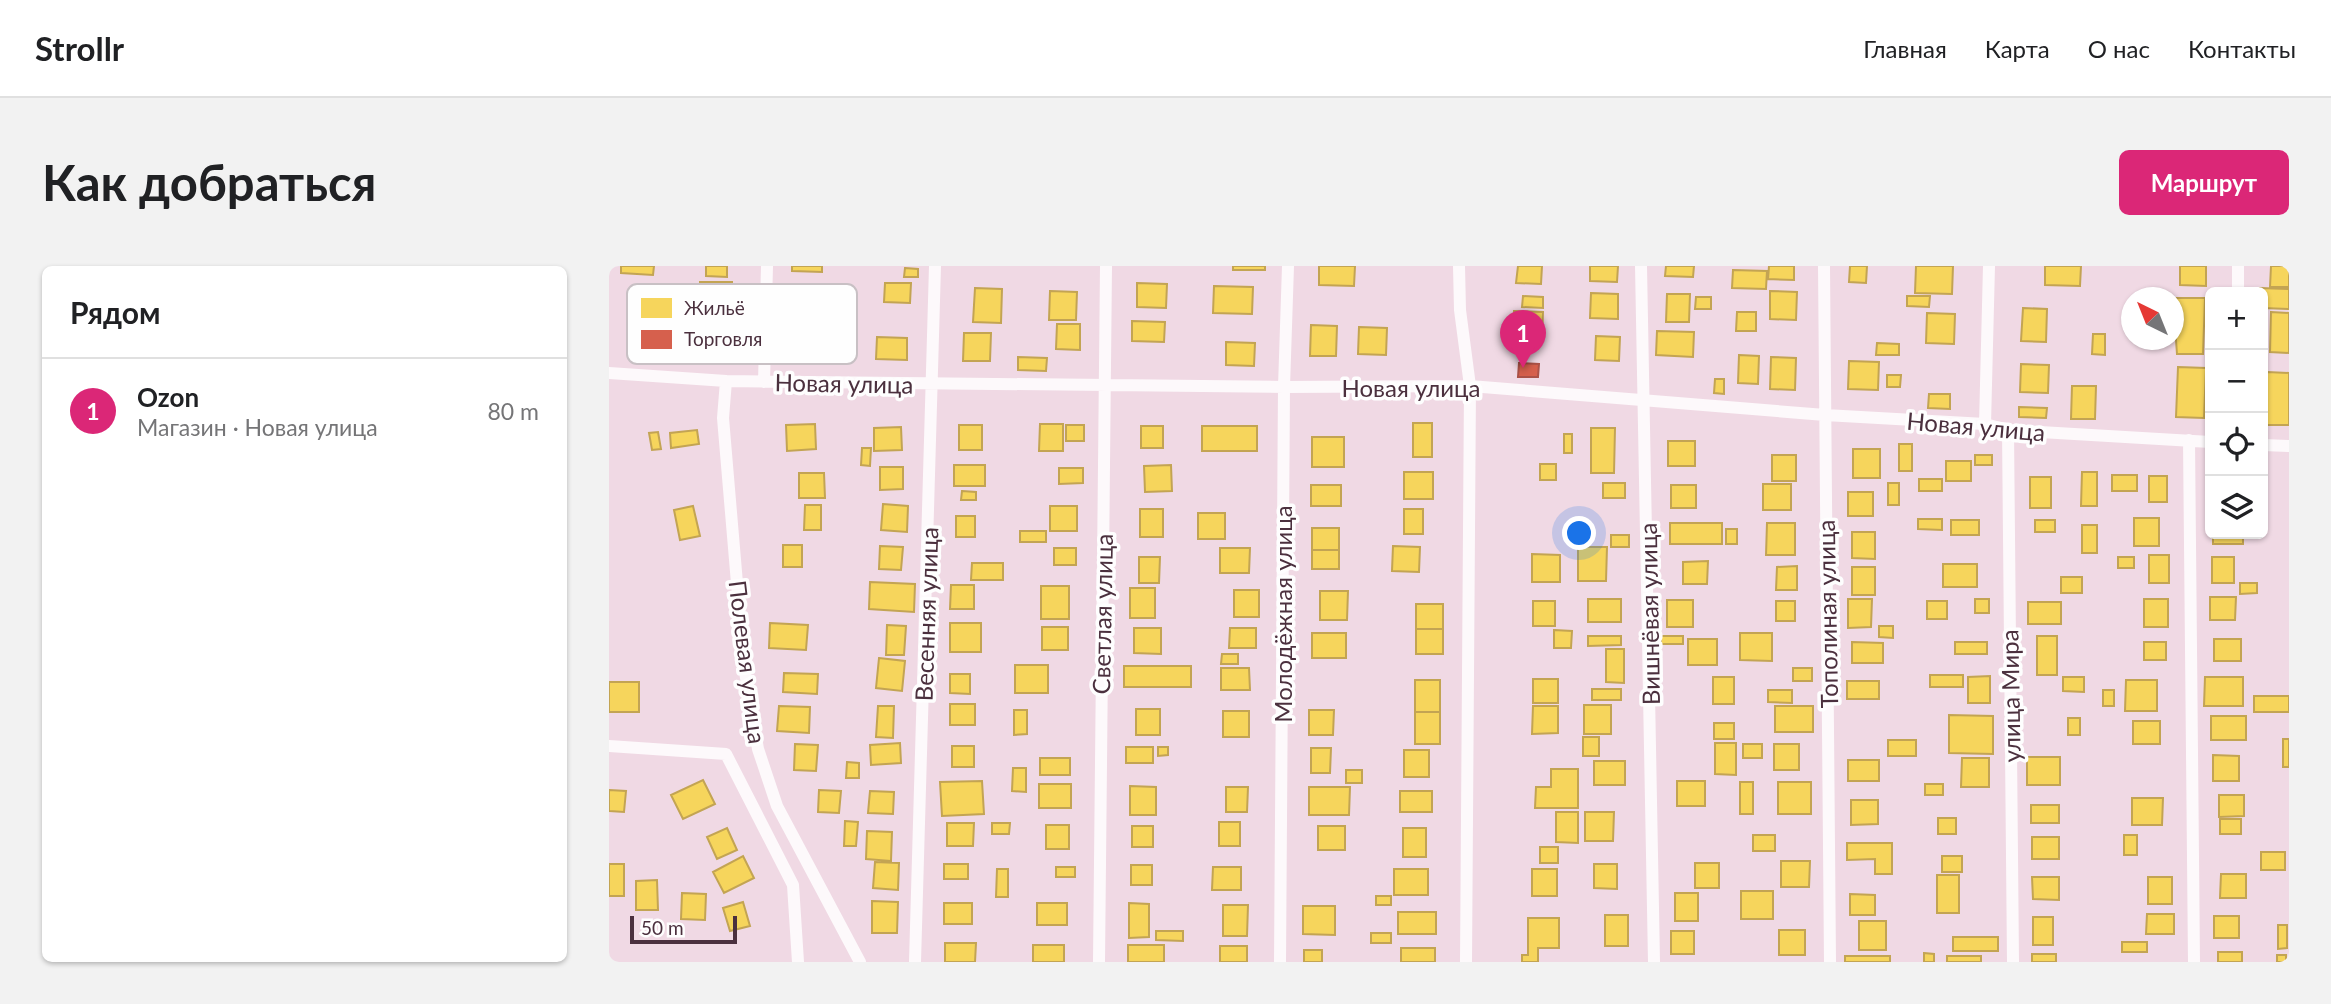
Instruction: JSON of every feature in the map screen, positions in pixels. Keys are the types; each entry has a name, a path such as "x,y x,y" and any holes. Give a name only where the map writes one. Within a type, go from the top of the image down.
{"street":[{"path":"767,266 767,284"},
{"name":"Весенняя улица","path":"915,962 935,266"},
{"name":"Светлая улица","path":"1099,962 1106,266"},
{"name":"Молодёжная улица","path":"1280,962 1284,387 1288,266"},
{"path":"1459,266 1459,310 1470,386 1466,962"},
{"name":"Вишнёвая улица","path":"1641,266 1654,962"},
{"name":"Тополиная улица","path":"1823,266 1830,962"},
{"path":"1985,424 1989,266"},
{"path":"2238,266 2238,287"},
{"path":"764,364 764,382"},
{"name":"Новая улица","path":"609,373 764,382 1470,386 1825,415 1985,424 2008,430 2205,442"},
{"name":"Полевая улица","path":"726,381 723,418 744,666 758,750 777,806 860,962"},
{"name":"улица Мира","path":"2008,430 2013,962"},
{"path":"2189,440 2194,962"},
{"path":"2268,445 2289,446"},
{"path":"609,746 726,754 793,885 798,956"},
{"path":"793,885 808,865"}],"building: Жильё":[{"path":"621,266 654,266 653,275 621,273"},
{"path":"706,266 727,266 727,277 706,276"},
{"path":"792,266 822,266 822,272 792,271"},
{"path":"1233,266 1265,266 1265,270 1233,270"},
{"path":"1319,266 1355,266 1354,286 1319,285"},
{"path":"1518,266 1542,266 1541,284 1516,283"},
{"path":"1590,266 1618,266 1617,282 1590,281"},
{"path":"1666,266 1694,266 1693,277 1665,276"},
{"path":"1769,266 1794,266 1794,280 1768,279"},
{"path":"1850,266 1867,266 1866,283 1849,282"},
{"path":"1916,266 1953,266 1952,294 1915,293"},
{"path":"2045,266 2081,266 2080,286 2045,285"},
{"path":"2180,266 2206,266 2206,286 2180,285"},
{"path":"2271,266 2289,266 2289,287 2270,287"},
{"path":"905,268 918,269 918,277 904,277"},
{"path":"1733,270 1767,271 1766,289 1732,288"},
{"path":"700,282 732,282 732,284"},
{"path":"885,283 911,283 910,303 884,302"},
{"path":"1137,283 1167,284 1166,308 1137,307"},
{"path":"1214,286 1253,287 1252,314 1213,313"},
{"path":"975,288 1002,289 1001,323 973,322"},
{"path":"2268,288 2289,289 2289,309 2268,308"},
{"path":"1050,291 1077,292 1076,320 1049,320"},
{"path":"1770,291 1797,292 1796,320 1770,319"},
{"path":"1591,293 1618,294 1618,319 1590,318"},
{"path":"1667,294 1690,294 1689,322 1666,322"},
{"path":"1523,296 1543,297 1543,308 1522,307"},
{"path":"1907,296 1930,296 1929,307 1907,306"},
{"path":"1696,297 1711,297 1711,309 1695,309"},
{"path":"2184,298 2205,298 2203,354 2177,354 2177,350 2184,350"},
{"path":"2023,308 2047,309 2046,342 2021,341"},
{"path":"1514,311 1543,312 1542,342 1513,341"},
{"path":"1737,312 1756,312 1756,331 1736,331"},
{"path":"2271,312 2289,313 2289,353 2270,352"},
{"path":"1927,313 1955,314 1954,344 1926,343"},
{"path":"1132,321 1165,322 1164,342 1132,341"},
{"path":"1057,324 1080,324 1080,350 1056,349"},
{"path":"1311,325 1337,326 1336,356 1310,356"},
{"path":"1359,327 1387,328 1386,355 1358,354"},
{"path":"1657,331 1694,332 1693,357 1656,355"},
{"path":"964,333 991,333 990,361 963,361"},
{"path":"2093,334 2105,334 2105,355 2092,354"},
{"path":"1596,336 1620,337 1619,361 1595,360"},
{"path":"877,337 907,338 907,360 876,359"},
{"path":"1226,342 1255,343 1254,366 1226,365"},
{"path":"1877,343 1899,344 1899,355 1876,355"},
{"path":"1739,355 1759,356 1758,384 1738,383"},
{"path":"1018,357 1047,358 1046,371 1018,370"},
{"path":"1771,357 1796,358 1795,390 1770,389"},
{"path":"1849,361 1879,362 1878,390 1848,389"},
{"path":"2021,364 2049,365 2048,393 2020,392"},
{"path":"2178,367 2205,368 2204,418 2176,417"},
{"path":"2268,372 2289,373 2289,425 2268,425"},
{"path":"1887,375 1901,375 1900,387 1887,387"},
{"path":"1715,379 1724,379 1724,394 1714,393"},
{"path":"2072,386 2096,386 2095,419 2071,419"},
{"path":"1929,394 1950,394 1950,409 1928,408"},
{"path":"2019,407 2047,408 2046,418 2019,417"},
{"path":"1413,423 1432,423 1432,457 1413,457"},
{"path":"815,424 816,449 787,451 786,425"},
{"path":"1040,424 1063,424 1063,451 1039,451"},
{"path":"959,425 982,425 982,450 959,450"},
{"path":"1066,425 1084,425 1084,441 1066,441"},
{"path":"1141,426 1163,426 1163,448 1141,448"},
{"path":"1202,426 1257,426 1257,451 1202,451"},
{"path":"901,427 902,450 874,451 874,428"},
{"path":"1591,428 1615,428 1614,473 1591,473"},
{"path":"697,430 699,444 671,448 670,433"},
{"path":"658,432 661,449 652,450 649,433"},
{"path":"1564,434 1572,434 1572,453 1564,453"},
{"path":"1312,437 1344,437 1344,467 1312,467"},
{"path":"1668,441 1695,441 1695,466 1668,466"},
{"path":"1899,444 1912,444 1912,471 1899,471"},
{"path":"862,448 871,448 870,466 861,465"},
{"path":"1853,449 1880,449 1880,478 1853,478"},
{"path":"1772,455 1796,455 1796,481 1772,481"},
{"path":"1975,455 1992,455 1992,465 1975,465"},
{"path":"1946,461 1971,461 1971,481 1946,481"},
{"path":"1540,464 1556,464 1556,480 1540,480"},
{"path":"954,465 985,465 985,486 954,486"},
{"path":"1171,465 1172,491 1145,492 1144,466"},
{"path":"880,467 903,467 903,489 880,490"},
{"path":"1059,468 1083,468 1083,483 1059,484"},
{"path":"1404,472 1433,472 1433,499 1404,499"},
{"path":"2082,472 2097,472 2097,506 2081,506"},
{"path":"799,473 824,473 825,498 799,498"},
{"path":"2112,475 2137,475 2137,491 2112,491"},
{"path":"2149,476 2167,476 2167,502 2149,502"},
{"path":"2030,477 2051,477 2051,508 2030,508"},
{"path":"1919,479 1942,479 1942,491 1919,491"},
{"path":"1603,483 1625,483 1625,498 1603,498"},
{"path":"1888,483 1899,483 1899,505 1888,505"},
{"path":"1763,484 1791,484 1791,510 1763,510"},
{"path":"1311,485 1341,485 1341,506 1311,506"},
{"path":"1671,485 1696,485 1696,508 1671,508"},
{"path":"962,491 976,492 976,500 961,500"},
{"path":"1848,492 1873,492 1873,516 1848,516"},
{"path":"883,504 908,506 907,532 881,530"},
{"path":"805,505 821,505 821,530 804,530"},
{"path":"693,506 700,536 680,540 674,510"},
{"path":"1050,506 1077,506 1077,531 1050,531"},
{"path":"1140,509 1163,509 1163,537 1140,537"},
{"path":"1404,509 1423,509 1423,534 1404,534"},
{"path":"1198,513 1225,513 1225,539 1198,539"},
{"path":"956,516 975,516 975,537 956,537"},
{"path":"2134,518 2159,518 2159,546 2134,546"},
{"path":"1918,519 1942,519 1942,530 1918,529"},
{"path":"1951,520 1979,520 1979,535 1951,535"},
{"path":"2035,520 2055,520 2055,532 2035,532"},
{"path":"1670,523 1722,523 1722,544 1670,544"},
{"path":"1767,523 1795,523 1795,555 1766,555"},
{"path":"2082,525 2097,525 2097,553 2082,553"},
{"path":"1312,528 1339,528 1339,550 1312,550"},
{"path":"1726,529 1737,529 1737,544 1726,544"},
{"path":"1020,531 1046,531 1046,542 1020,542"},
{"path":"1852,532 1875,532 1875,559 1852,558"},
{"path":"1611,535 1629,535 1629,547 1611,547"},
{"path":"2213,539 2243,539 2243,544 2213,544"},
{"path":"783,545 802,545 802,567 783,567"},
{"path":"880,546 903,547 901,570 879,569"},
{"path":"1393,546 1420,547 1419,572 1392,571"},
{"path":"1578,547 1607,547 1606,581 1578,581"},
{"path":"1054,548 1076,548 1076,565 1054,565"},
{"path":"1220,548 1250,548 1249,573 1220,573"},
{"path":"1312,550 1339,550 1339,569 1312,569"},
{"path":"1532,554 1560,555 1560,582 1532,582"},
{"path":"2149,555 2169,555 2169,583 2149,583"},
{"path":"1139,557 1160,557 1159,583 1139,583"},
{"path":"2118,557 2134,557 2134,568 2118,568"},
{"path":"2212,557 2234,557 2234,583 2212,583"},
{"path":"1708,561 1707,584 1683,584 1683,562"},
{"path":"972,563 1003,563 1003,580 971,580"},
{"path":"1943,564 1977,564 1977,587 1943,587"},
{"path":"1797,566 1797,590 1776,590 1777,567"},
{"path":"1852,567 1875,567 1875,595 1852,595"},
{"path":"2061,577 2082,577 2082,593 2061,593"},
{"path":"870,582 915,584 914,612 869,609"},
{"path":"2240,583 2257,583 2257,593 2240,594"},
{"path":"951,585 974,585 974,609 950,609"},
{"path":"1041,586 1069,586 1069,619 1041,619"},
{"path":"1130,588 1155,588 1155,618 1130,618"},
{"path":"1234,590 1259,590 1259,617 1234,617"},
{"path":"1320,591 1348,591 1347,620 1320,620"},
{"path":"2210,597 2236,597 2235,620 2210,620"},
{"path":"1588,599 1621,599 1621,622 1588,622"},
{"path":"1848,599 1872,599 1871,627 1848,628"},
{"path":"1975,599 1989,599 1989,613 1975,613"},
{"path":"2144,599 2168,599 2168,627 2144,627"},
{"path":"1667,600 1693,600 1693,627 1667,627"},
{"path":"1533,601 1555,601 1555,626 1533,626"},
{"path":"1776,601 1795,601 1795,621 1776,621"},
{"path":"1927,601 1947,601 1947,619 1927,619"},
{"path":"2028,602 2061,602 2061,624 2028,624"},
{"path":"1416,604 1443,604 1443,629 1416,629"},
{"path":"770,623 808,625 806,650 769,648"},
{"path":"950,623 981,623 981,652 950,652"},
{"path":"887,625 906,626 904,655 886,655"},
{"path":"1879,626 1893,626 1893,638 1879,637"},
{"path":"1042,627 1068,627 1068,650 1042,650"},
{"path":"1134,628 1161,628 1161,654 1134,653"},
{"path":"1230,628 1256,628 1256,648 1229,648"},
{"path":"1416,629 1443,629 1443,654 1416,654"},
{"path":"1554,630 1572,631 1571,648 1554,648"},
{"path":"1312,633 1346,633 1346,658 1312,658"},
{"path":"1740,633 1772,633 1772,661 1740,660"},
{"path":"1588,636 1621,636 1621,645 1588,646"},
{"path":"1661,636 1683,636 1683,644 1661,644"},
{"path":"2037,636 2057,636 2057,675 2037,675"},
{"path":"1688,639 1717,639 1717,665 1688,665"},
{"path":"2214,639 2241,639 2241,661 2214,661"},
{"path":"1852,642 1883,643 1883,663 1852,663"},
{"path":"1955,642 1987,642 1987,654 1955,654"},
{"path":"2144,642 2166,642 2166,660 2144,660"},
{"path":"1606,649 1624,649 1624,683 1606,682"},
{"path":"1222,654 1238,654 1238,664 1221,664"},
{"path":"879,658 905,661 902,691 876,688"},
{"path":"1015,665 1048,665 1048,693 1015,693"},
{"path":"1124,666 1191,666 1191,687 1124,687"},
{"path":"1221,668 1249,668 1250,690 1221,690"},
{"path":"1793,668 1812,668 1812,681 1793,681"},
{"path":"784,673 818,674 817,694 783,692"},
{"path":"950,674 970,674 970,694 950,693"},
{"path":"1930,675 1963,675 1963,687 1930,687"},
{"path":"1990,676 1990,703 1968,703 1968,677"},
{"path":"1713,677 1734,677 1734,704 1713,704"},
{"path":"2063,677 2084,677 2084,692 2063,691"},
{"path":"2205,677 2243,677 2243,706 2204,706"},
{"path":"1533,679 1558,679 1558,703 1533,703"},
{"path":"1415,680 1440,680 1440,712 1415,712"},
{"path":"2126,680 2157,680 2157,711 2125,711"},
{"path":"1847,681 1879,681 1879,699 1847,699"},
{"path":"609,682 639,682 639,712 609,712"},
{"path":"1592,689 1621,689 1621,700 1592,700"},
{"path":"1768,690 1792,690 1792,703 1768,702"},
{"path":"2103,690 2114,690 2114,706 2103,706"},
{"path":"2254,696 2289,696 2289,712 2254,712"},
{"path":"950,704 975,704 975,725 950,725"},
{"path":"1584,705 1611,705 1611,734 1584,734"},
{"path":"779,706 810,707 809,733 777,731"},
{"path":"878,706 894,706 893,738 876,737"},
{"path":"1533,706 1558,706 1558,733 1532,734"},
{"path":"1775,706 1813,706 1813,732 1775,732"},
{"path":"1136,709 1160,709 1160,735 1136,735"},
{"path":"1014,710 1027,710 1027,734 1014,735"},
{"path":"1309,710 1334,710 1333,735 1309,735"},
{"path":"1223,711 1249,711 1249,737 1223,737"},
{"path":"1415,712 1440,712 1440,744 1415,744"},
{"path":"1949,715 1993,716 1993,754 1949,753"},
{"path":"2211,716 2246,716 2246,740 2211,740"},
{"path":"2068,718 2080,718 2080,735 2068,735"},
{"path":"2133,721 2160,721 2160,744 2133,744"},
{"path":"1714,723 1734,723 1734,739 1714,739"},
{"path":"1583,737 1599,737 1599,756 1583,756"},
{"path":"2283,739 2289,739 2289,767 2283,767"},
{"path":"1888,740 1916,740 1916,756 1888,756"},
{"path":"900,743 901,763 871,765 870,745"},
{"path":"1715,743 1736,743 1736,775 1715,774"},
{"path":"795,744 818,745 816,771 794,770"},
{"path":"1743,744 1762,744 1762,758 1743,758"},
{"path":"1774,744 1799,744 1799,770 1774,770"},
{"path":"952,746 974,746 974,767 952,767"},
{"path":"1126,747 1153,747 1153,763 1126,763"},
{"path":"1158,747 1168,747 1168,755 1158,756"},
{"path":"1311,748 1331,748 1330,773 1311,773"},
{"path":"1404,750 1429,750 1429,777 1404,777"},
{"path":"2213,755 2239,756 2239,781 2213,781"},
{"path":"2027,757 2060,757 2060,785 2027,785"},
{"path":"1040,758 1070,758 1070,775 1040,775"},
{"path":"1962,758 1989,758 1989,787 1961,787"},
{"path":"1848,760 1879,760 1879,781 1848,781"},
{"path":"1594,761 1625,761 1625,785 1594,785"},
{"path":"847,762 859,763 859,778 846,778"},
{"path":"1013,768 1026,768 1026,792 1012,791"},
{"path":"1551,769 1578,769 1578,808 1535,808 1536,787 1551,787"},
{"path":"1346,770 1362,770 1362,783 1346,783"},
{"path":"703,780 715,804 683,819 671,795"},
{"path":"982,781 984,814 942,816 940,782"},
{"path":"1677,781 1705,781 1705,806 1677,806"},
{"path":"1740,782 1753,782 1753,814 1740,814"},
{"path":"1778,782 1811,782 1811,814 1778,814"},
{"path":"1039,784 1071,784 1071,808 1039,808"},
{"path":"1925,784 1943,784 1943,795 1925,795"},
{"path":"1130,786 1156,787 1156,815 1130,815"},
{"path":"1226,787 1248,787 1247,812 1226,812"},
{"path":"1309,787 1350,787 1349,815 1309,815"},
{"path":"609,790 626,791 624,812 609,811"},
{"path":"819,790 841,791 839,813 818,812"},
{"path":"870,791 894,792 893,814 868,813"},
{"path":"1400,791 1432,791 1432,812 1400,812"},
{"path":"2219,795 2244,795 2244,816 2219,817"},
{"path":"2132,798 2163,798 2162,825 2132,825"},
{"path":"1851,800 1878,800 1878,824 1851,825"},
{"path":"2031,805 2059,805 2059,823 2031,823"},
{"path":"1556,812 1578,812 1578,843 1556,842"},
{"path":"1585,812 1614,812 1613,841 1585,841"},
{"path":"1938,818 1956,818 1956,834 1938,834"},
{"path":"2220,819 2241,819 2241,834 2220,834"},
{"path":"845,821 858,822 856,846 844,846"},
{"path":"1219,822 1240,822 1240,846 1219,846"},
{"path":"947,823 974,823 973,846 947,846"},
{"path":"992,823 1010,823 1009,834 992,834"},
{"path":"1046,825 1069,825 1069,849 1046,849"},
{"path":"1132,826 1153,826 1153,847 1132,847"},
{"path":"1318,826 1345,826 1345,850 1318,850"},
{"path":"727,828 737,850 717,859 707,837"},
{"path":"1403,828 1426,828 1426,857 1403,857"},
{"path":"867,831 892,832 891,861 866,859"},
{"path":"1753,835 1775,835 1775,851 1753,851"},
{"path":"2124,835 2137,835 2137,855 2124,855"},
{"path":"2032,837 2059,837 2059,859 2032,859"},
{"path":"1847,843 1892,843 1892,874 1875,874 1875,859 1847,860"},
{"path":"1540,847 1558,847 1558,863 1540,863"},
{"path":"2261,852 2285,852 2285,870 2261,870"},
{"path":"743,856 754,878 724,893 713,872"},
{"path":"1942,856 1962,856 1962,872 1942,872"},
{"path":"1781,861 1810,861 1809,887 1781,887"},
{"path":"875,862 899,863 898,890 873,888"},
{"path":"1695,863 1719,863 1719,888 1695,888"},
{"path":"609,864 624,864 624,896 609,896"},
{"path":"944,864 968,864 968,879 944,879"},
{"path":"1594,864 1617,864 1617,889 1594,888"},
{"path":"1131,865 1152,865 1152,885 1131,885"},
{"path":"1056,867 1075,867 1075,877 1056,877"},
{"path":"1213,867 1241,867 1241,890 1212,890"},
{"path":"997,869 1008,869 1008,897 996,897"},
{"path":"1394,869 1428,869 1428,895 1394,895"},
{"path":"1532,869 1557,869 1557,896 1532,896"},
{"path":"2221,874 2246,874 2246,898 2220,898"},
{"path":"1937,875 1959,875 1959,913 1937,913"},
{"path":"2032,877 2059,877 2059,900 2033,899"},
{"path":"2148,877 2172,877 2172,904 2148,904"},
{"path":"657,880 658,910 636,910 636,881"},
{"path":"1741,891 1773,891 1773,919 1741,919"},
{"path":"682,893 706,894 705,920 681,919"},
{"path":"1675,893 1698,893 1698,921 1675,921"},
{"path":"1850,894 1875,895 1875,915 1850,915"},
{"path":"1376,896 1391,896 1391,905 1376,905"},
{"path":"872,901 898,902 897,933 872,933"},
{"path":"743,902 750,926 730,931 723,908"},
{"path":"944,903 972,903 972,924 944,924"},
{"path":"1037,903 1067,903 1067,925 1037,925"},
{"path":"1129,903 1149,904 1149,937 1129,938"},
{"path":"1223,905 1248,905 1247,936 1223,936"},
{"path":"1303,906 1335,906 1335,935 1303,934"},
{"path":"1398,912 1436,912 1436,934 1398,934"},
{"path":"2147,914 2174,914 2174,934 2146,934"},
{"path":"1605,915 1628,915 1628,946 1605,946"},
{"path":"2214,916 2239,916 2239,938 2214,938"},
{"path":"2033,917 2053,917 2053,945 2033,945"},
{"path":"1528,918 1559,918 1559,948 1538,948 1538,962 1522,962 1522,955 1528,955"},
{"path":"1859,921 1886,921 1886,950 1859,950"},
{"path":"2278,925 2287,925 2287,948 2278,949"},
{"path":"1779,930 1805,930 1805,955 1779,955"},
{"path":"1156,931 1183,931 1183,941 1156,940"},
{"path":"1671,931 1694,931 1694,954 1671,954"},
{"path":"1371,933 1391,933 1391,943 1371,943"},
{"path":"1953,937 1998,937 1998,951 1953,951"},
{"path":"2122,942 2147,942 2147,952 2122,952"},
{"path":"945,943 976,943 975,962 945,962"},
{"path":"1033,945 1064,945 1064,962 1033,962"},
{"path":"1128,945 1164,945 1164,962 1128,962"},
{"path":"1220,946 1247,946 1247,962 1220,962"},
{"path":"1401,948 1435,948 1435,962 1401,962"},
{"path":"1304,950 1322,950 1322,962 1304,962"},
{"path":"2218,952 2242,952 2242,962 2218,962"},
{"path":"1924,953 1934,954 1934,962 1924,962"},
{"path":"2032,954 2056,954 2056,962 2032,962"},
{"path":"2277,955 2286,955 2286,962 2277,962"},
{"path":"1845,956 1890,956 1890,962 1845,962"},
{"path":"1947,956 1981,956 1981,962 1947,962"}],"building: Торговля":[{"path":"1519,363 1539,364 1538,377 1518,377"}],"place":[{"name":"Ozon","path":"1523,368"}]}
